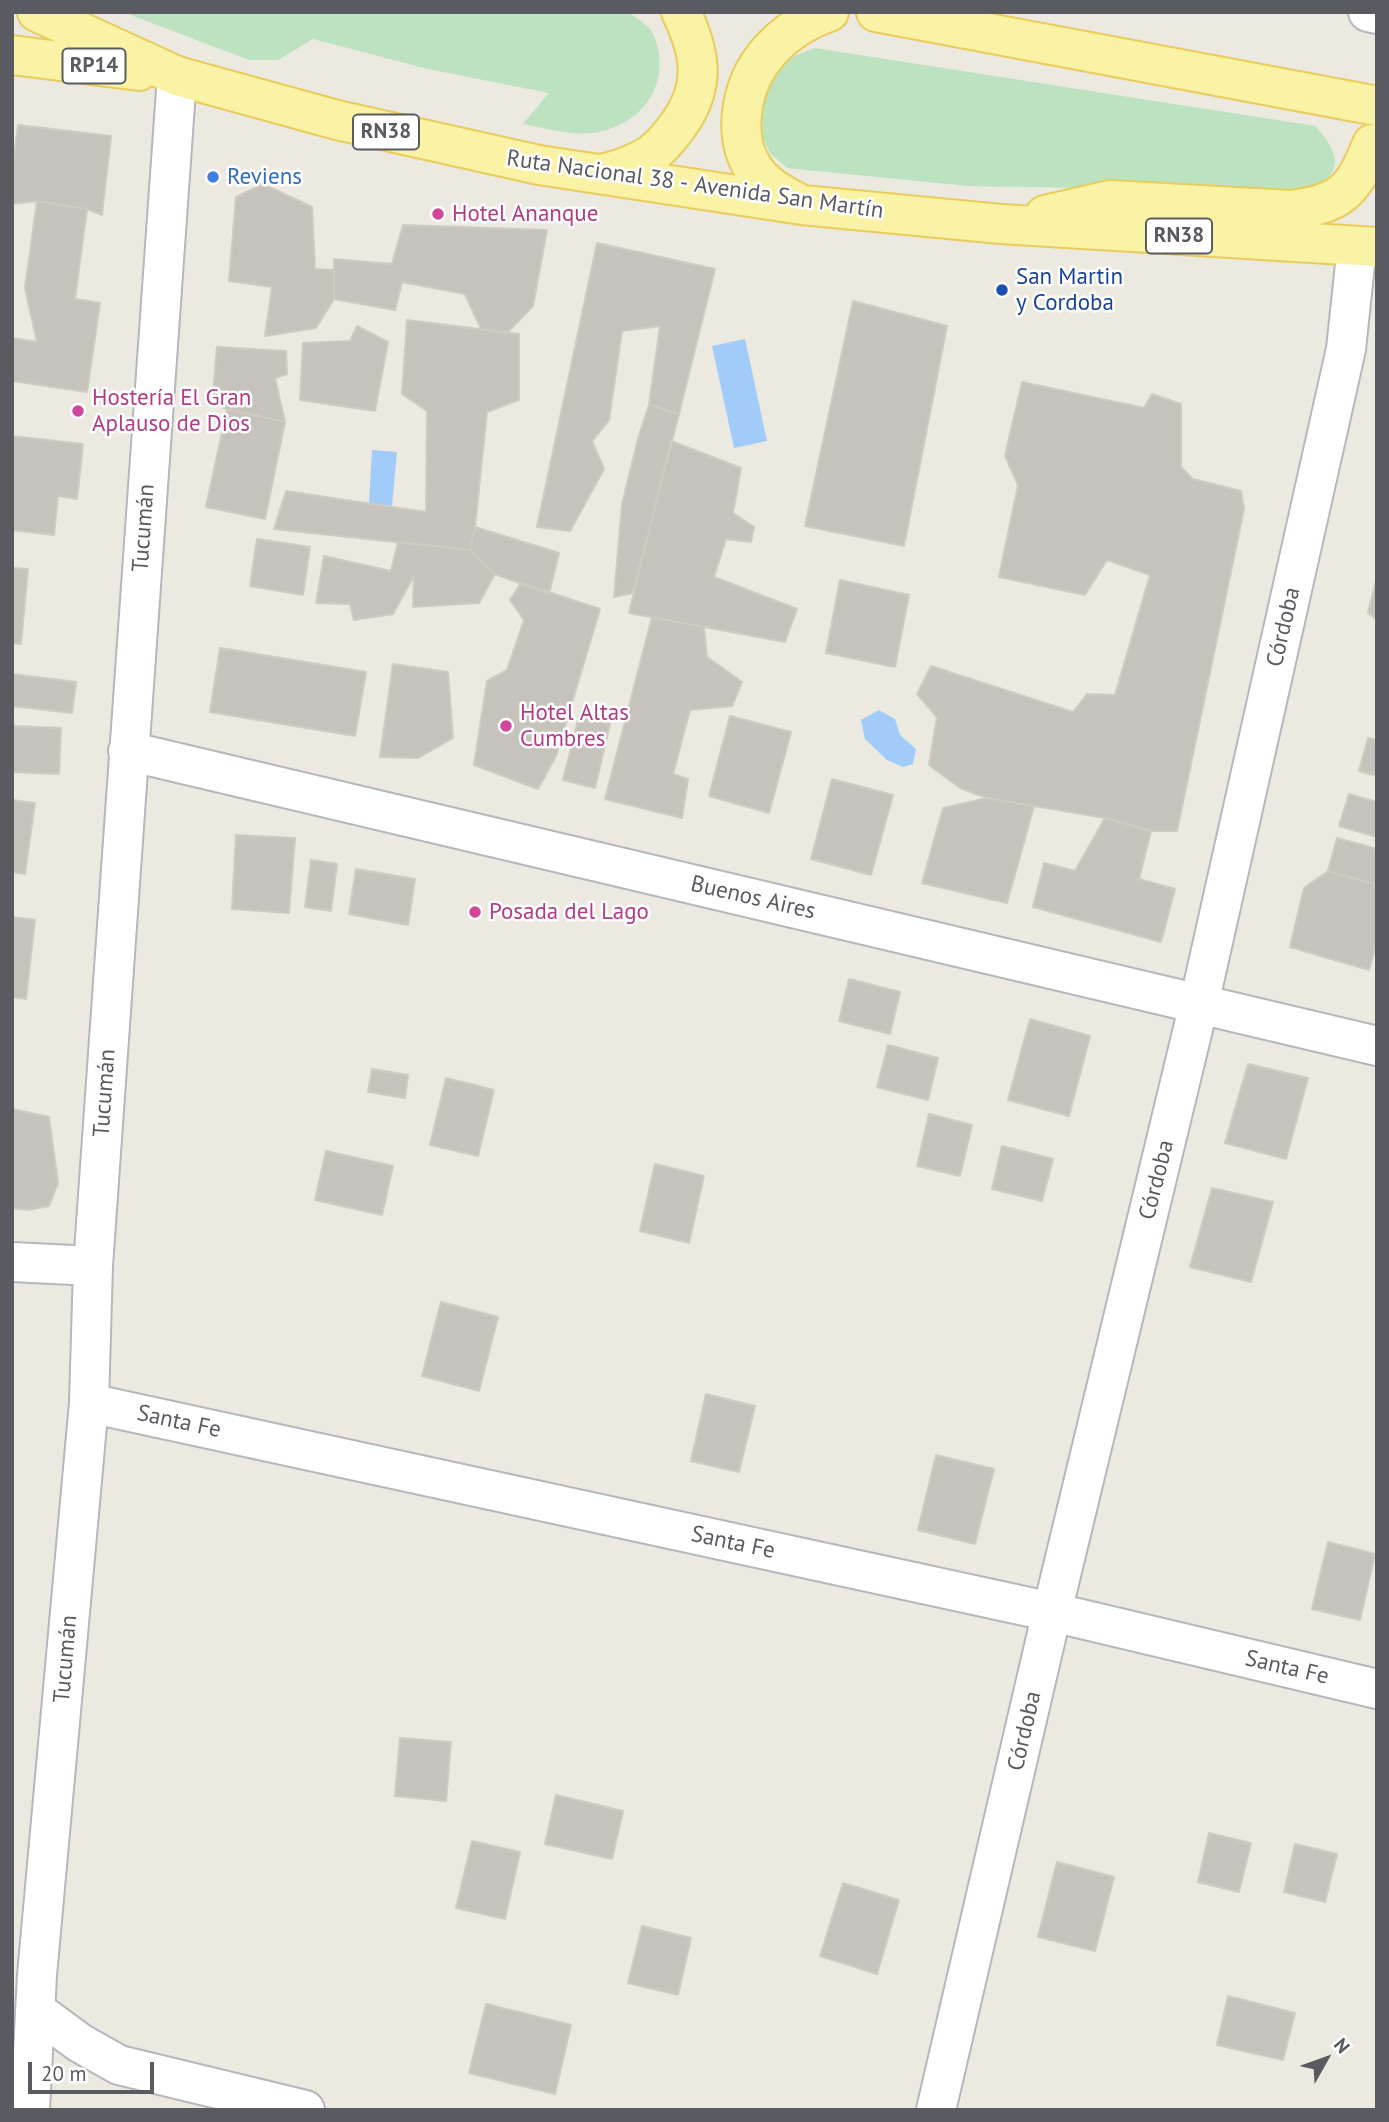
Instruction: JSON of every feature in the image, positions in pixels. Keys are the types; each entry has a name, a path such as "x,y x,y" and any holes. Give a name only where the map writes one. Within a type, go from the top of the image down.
{"main road":[{"name":"Ruta Nacional 38 - Avenida San Martín","path":"37,12 177,76 362,126 514,160 599,175 802,205 1001,224 1367,246"},
{"path":"599,175 643,160 660,148 690,108 697,86 698,64 691,34 681,12"},
{"path":"802,205 774,191 752,168 743,146 741,125 744,94 768,51 784,36 812,18 829,12"},
{"path":"876,12 1377,106"},
{"name":"RP14","path":"12,55 177,76"},
{"path":"1001,224 1110,200 1290,210 1317,207 1345,192 1354,183 1374,130"},
{"path":"1367,246 1374,130"}],"street":[{"path":"1368,12 1377,14"},
{"name":"Tucumán","path":"30,2110 28,1986 89,1403 93,1266 177,76"},
{"name":"Córdoba","path":"936,2110 1052,1612 1199,1003 1367,246"},
{"name":"Buenos Aires","path":"128,751 1377,1046"},
{"path":"12,1262 93,1266"},
{"name":"Santa Fe","path":"89,1403 1052,1612 1377,1689"},
{"path":"28,1986 80,2043 119,2066 305,2110"}],"green space":[{"path":"123,12 628,12 653,34 660,67 651,97 630,119 598,132 570,133 523,124 549,93 428,69 313,39 278,60 249,60"},
{"path":"815,48 1315,126 1333,151 1335,165 1327,179 1308,192 968,186 787,168 771,154 761,135 759,110 775,73 791,57"}],"water":[{"path":"745,339 767,441 734,448 712,346"},
{"path":"372,450 397,452 392,506 369,503"},
{"path":"879,710 895,719 900,735 916,749 913,764 903,767 887,760 865,739 861,720"}],"building":[{"path":"18,125 111,136 102,215 87,209 37,201 12,204 12,175"},
{"path":"263,184 312,207 315,269 334,270 334,299 316,328 265,336 272,287 229,281 236,197"},
{"path":"37,201 87,209 75,299 100,303 87,392 12,381 12,338 37,342 25,288"},
{"path":"403,225 547,230 533,306 507,333 481,329 465,294 402,282 395,310 334,299 334,259 392,264"},
{"path":"597,243 715,269 679,414 649,405 660,326 622,331 609,420 592,441 604,469 570,531 537,527"},
{"path":"853,301 947,326 904,546 805,526"},
{"path":"407,320 519,334 519,400 487,412 475,527 470,550 274,529 286,491 426,512 427,411 402,394"},
{"path":"357,326 388,342 375,411 300,400 303,343 350,341"},
{"path":"217,347 286,351 287,374 275,378 285,422 212,403"},
{"path":"1022,382 1144,408 1152,394 1181,404 1181,467 1193,479 1241,491 1244,509 1177,831 1151,831 1105,818 987,798 960,788 929,765 937,717 917,694 931,666 1073,712 1087,694 1115,695 1150,575 1107,560 1085,595 999,577 1018,485 1005,456"},
{"path":"649,405 679,414 633,593 614,597 622,504"},
{"path":"227,409 285,422 265,519 206,507"},
{"path":"12,436 83,444 77,499 58,496 54,535 12,530"},
{"path":"671,441 741,468 733,513 754,527 751,542 726,539 714,577 797,609 785,642 629,613"},
{"path":"475,527 559,553 549,594 495,574 470,550"},
{"path":"257,539 310,547 303,595 250,586"},
{"path":"398,542 470,550 495,574 479,603 413,607 414,576 393,614 354,620 350,604 316,603 324,556 391,571"},
{"path":"12,568 28,569 21,644 12,643"},
{"path":"1377,576 1377,620 1368,613"},
{"path":"840,580 909,595 895,667 826,653"},
{"path":"521,583 600,609 556,756 538,789 474,765 487,681 507,670 524,620 510,600"},
{"path":"652,617 704,627 707,657 742,682 732,706 690,710 673,774 688,779 682,818 605,799"},
{"path":"220,648 366,672 355,736 210,712"},
{"path":"393,664 448,672 453,738 418,758 380,757"},
{"path":"12,674 76,682 72,713 12,706"},
{"path":"579,716 610,724 595,788 563,780"},
{"path":"730,716 791,732 769,813 709,796"},
{"path":"12,726 61,728 59,774 12,772"},
{"path":"1368,738 1377,740 1377,776 1359,771"},
{"path":"832,779 893,795 871,875 811,859"},
{"path":"1349,794 1377,802 1377,837 1339,826"},
{"path":"987,798 1034,806 1007,903 922,883 943,808"},
{"path":"12,800 35,803 25,874 12,872"},
{"path":"1105,818 1151,831 1139,879 1175,889 1161,942 1033,907 1044,863 1075,871"},
{"path":"236,835 295,838 289,913 232,909"},
{"path":"1337,838 1377,849 1377,885 1328,871"},
{"path":"311,860 337,864 331,911 305,907"},
{"path":"356,869 415,879 408,925 349,914"},
{"path":"1328,871 1377,885 1377,942 1369,970 1290,947 1304,888"},
{"path":"12,917 35,920 26,999 12,997"},
{"path":"849,979 900,992 890,1034 839,1021"},
{"path":"1030,1019 1090,1036 1069,1116 1008,1100"},
{"path":"888,1045 938,1058 928,1100 877,1087"},
{"path":"1248,1064 1308,1078 1286,1159 1225,1143"},
{"path":"372,1069 408,1075 405,1098 368,1092"},
{"path":"446,1078 494,1090 478,1156 430,1145"},
{"path":"12,1109 49,1117 58,1183 49,1206 29,1210 12,1208"},
{"path":"929,1114 972,1125 960,1176 917,1166"},
{"path":"1002,1146 1053,1159 1042,1201 992,1189"},
{"path":"326,1151 393,1166 382,1215 315,1200"},
{"path":"655,1164 704,1176 689,1243 640,1231"},
{"path":"1212,1188 1273,1202 1251,1282 1190,1267"},
{"path":"441,1302 498,1317 479,1391 422,1376"},
{"path":"706,1394 755,1406 739,1472 691,1461"},
{"path":"936,1455 994,1469 975,1544 918,1530"},
{"path":"1328,1542 1375,1554 1360,1620 1312,1609"},
{"path":"400,1738 451,1742 446,1801 395,1796"},
{"path":"556,1795 623,1811 612,1859 545,1844"},
{"path":"1209,1833 1251,1843 1239,1892 1198,1882"},
{"path":"472,1841 520,1852 505,1919 456,1908"},
{"path":"1295,1844 1337,1854 1325,1902 1284,1892"},
{"path":"1057,1862 1114,1877 1095,1951 1038,1937"},
{"path":"843,1883 899,1900 877,1974 820,1956"},
{"path":"642,1926 691,1938 678,1995 628,1983"},
{"path":"1228,1996 1295,2013 1283,2060 1217,2045"},
{"path":"486,2004 571,2025 555,2094 469,2073"}],"place":[{"name":"Reviens","path":"213,177"},
{"name":"Hotel Ananque","path":"438,214"},
{"name":"San Martin y Cordoba","path":"1002,290"},
{"name":"Hostería El Gran Aplauso de Dios","path":"78,411"},
{"name":"Hotel Altas Cumbres","path":"506,726"},
{"name":"Posada del Lago","path":"475,912"}]}
